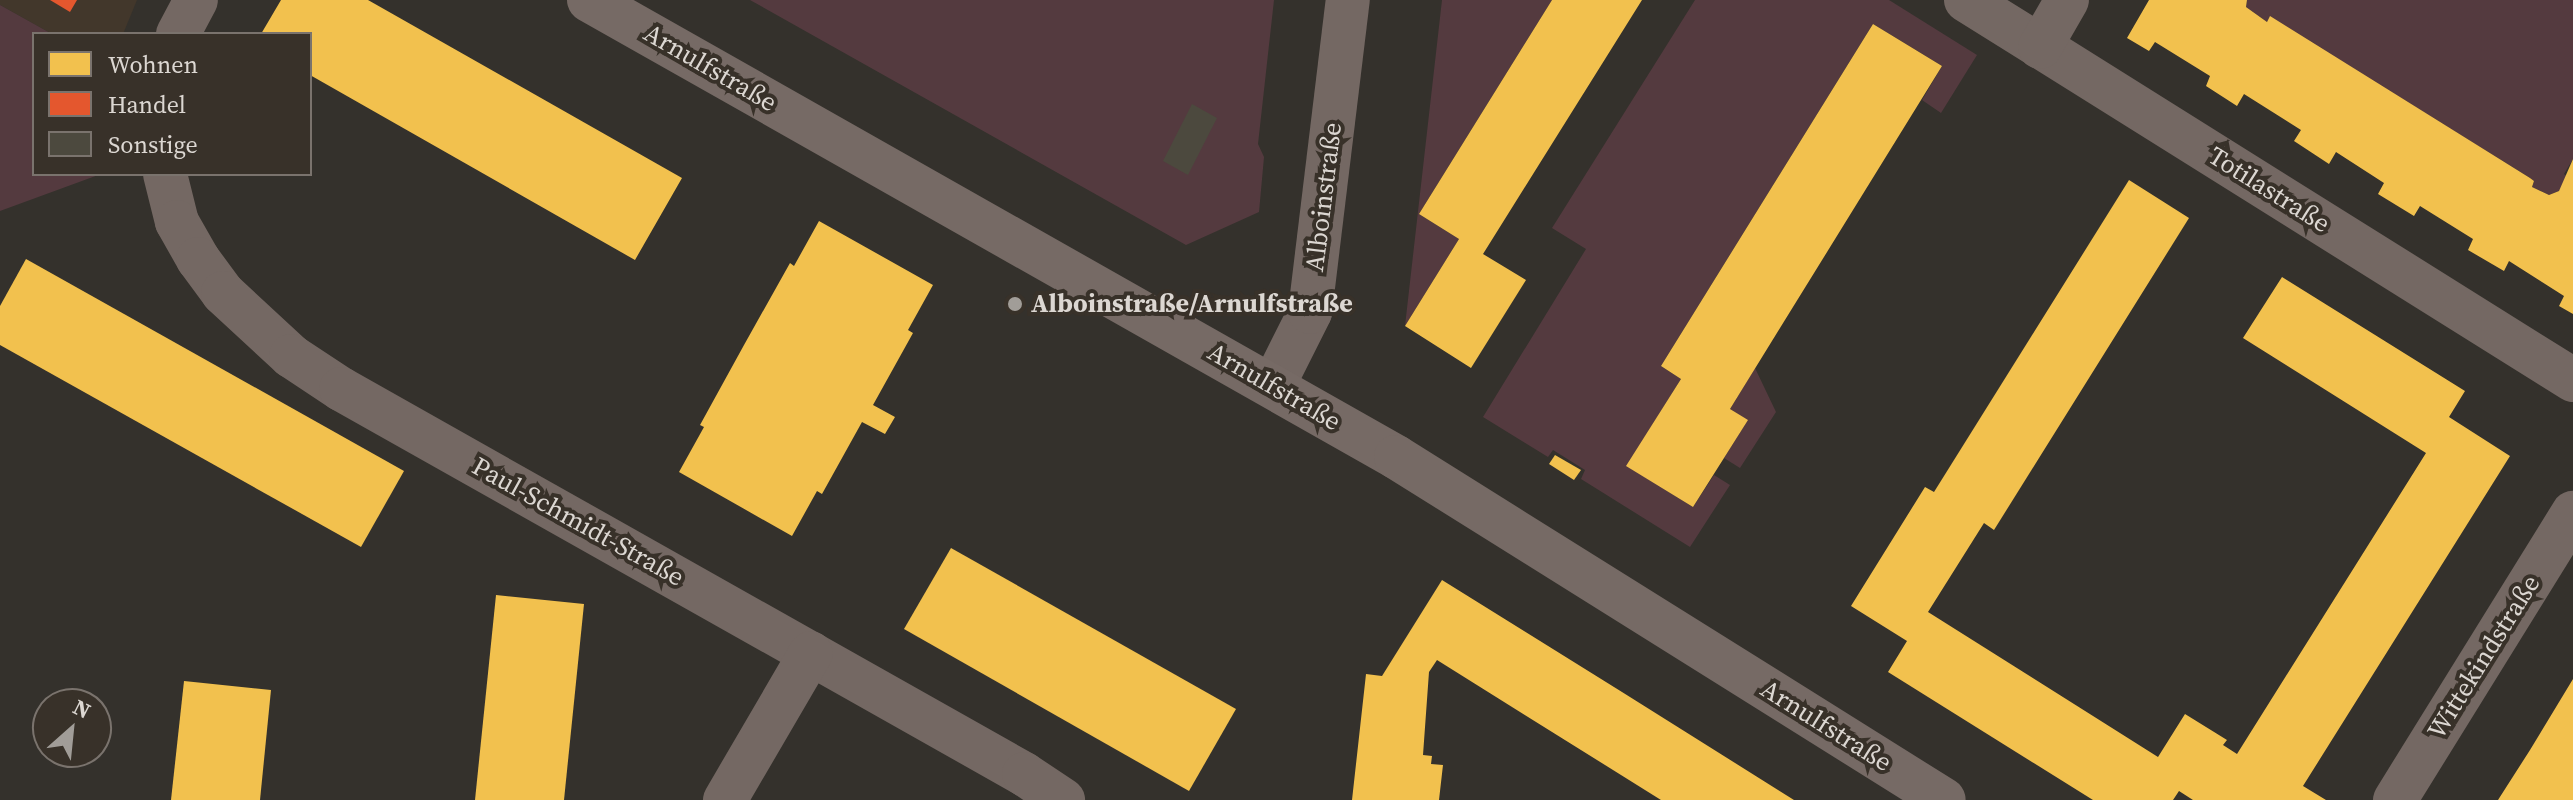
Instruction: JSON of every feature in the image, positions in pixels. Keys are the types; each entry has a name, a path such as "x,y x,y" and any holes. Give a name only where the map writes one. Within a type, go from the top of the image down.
{"main road":[{"name":"Arnulfstraße","path":"589,0 1409,465 1944,800"}],"street":[{"path":"179,32 196,0"},
{"name":"Alboinstraße","path":"1273,386 1310,312 1348,0"},
{"name":"Totilastraße","path":"1966,0 2573,380"},
{"path":"2040,47 2067,0"},
{"name":"Paul-Schmidt-Straße","path":"166,176 177,222 198,259 223,293 291,356 341,389 1024,774 1063,800"},
{"name":"Wittekindstraße","path":"2395,800 2573,513"},
{"path":"725,800 811,653"}],"shaded area":[{"path":"0,0 137,0 124,32 48,32 0,5"},
{"path":"750,0 1274,0 1258,144 1264,157 1259,212 1186,245"},
{"path":"1442,0 1552,0 1419,214 1459,239 1405,326"},
{"path":"1695,0 1889,0 1977,55 1941,113 1922,100 1942,66 1873,24 1661,366 1681,379 1627,466 1693,507 1714,475 1730,485 1690,547 1581,479 1585,470 1553,450 1548,457 1483,417 1586,249 1552,228"},
{"path":"2247,0 2573,0 2573,159 2564,174 2568,177 2559,191 2549,195 2532,187 2534,181 2530,178 2270,17 2267,22 2246,7"},
{"path":"0,5 48,32 32,32 32,176 96,176 0,211"},
{"path":"1755,368 1776,412 1740,468 1724,458 1747,421 1730,409"}],"building: Wohnen":[{"path":"281,0 368,0 682,178 635,260 312,76 312,32 262,32"},
{"path":"1552,0 1642,0 1483,254 1526,280 1471,368 1405,326 1459,239 1419,214"},
{"path":"2149,0 2247,0 2246,7 2267,22 2270,16 2530,178 2534,181 2532,187 2549,195 2559,191 2573,159 2573,314 2559,306 2564,296 2509,261 2504,271 2468,250 2473,239 2420,206 2414,216 2378,194 2384,183 2336,152 2329,164 2294,141 2301,130 2244,94 2237,106 2206,86 2210,76 2155,42 2149,51 2127,38"},
{"path":"1873,24 1942,66 1730,409 1748,420 1693,507 1626,466 1681,379 1661,366"},
{"path":"2129,180 2189,218 1994,530 1984,523 1928,612 2158,757 2185,714 2227,740 2223,745 2237,754 2426,453 2243,338 2282,277 2465,391 2449,417 2510,456 2303,786 2326,800 2193,800 2179,791 2173,800 2093,800 1888,672 1907,641 1851,606 1925,487 1934,492"},
{"path":"819,221 933,285 908,330 913,333 873,405 895,417 885,434 862,422 822,494 817,491 792,536 679,472 704,427 700,425 744,345 790,263 794,266"},
{"path":"26,259 404,471 361,547 0,345 0,306"},
{"path":"1555,455 1581,470 1574,480 1549,464"},
{"path":"951,548 1236,709 1189,791 904,629"},
{"path":"1442,580 1794,800 1661,800 1437,660 1429,672 1423,755 1432,756 1431,764 1443,765 1439,800 1352,800 1366,674 1382,676"},
{"path":"496,595 584,604 564,800 475,800"},
{"path":"2573,679 2573,800 2498,800 2530,750"},
{"path":"184,681 271,690 260,800 171,800"}],"building: Handel":[{"path":"50,0 77,0 70,12"}],"building: Sonstige":[{"path":"1192,104 1217,118 1188,175 1163,161"}],"place":[{"name":"Alboinstraße/Arnulfstraße","path":"1015,304"}]}
